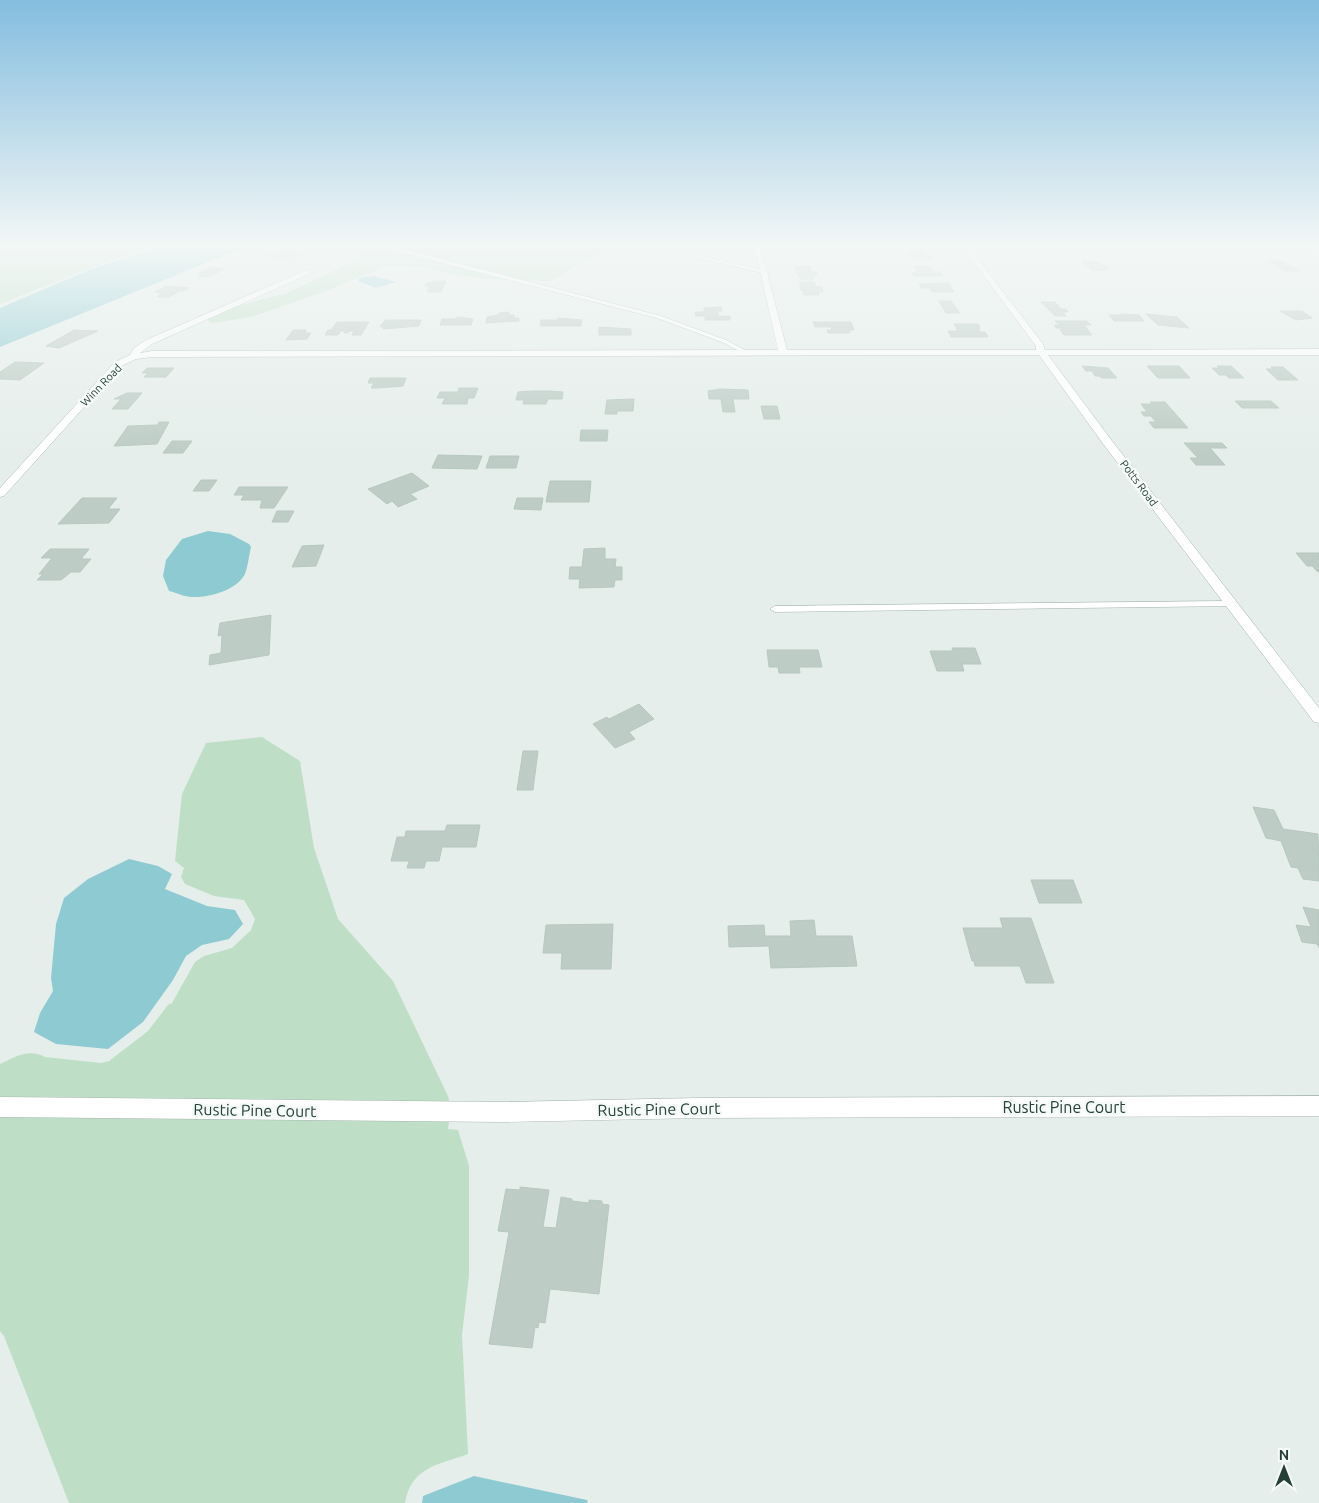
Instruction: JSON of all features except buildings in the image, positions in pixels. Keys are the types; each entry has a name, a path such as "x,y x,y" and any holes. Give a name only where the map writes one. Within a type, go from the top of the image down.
{"street":[{"path":"134,357 137,350 149,342 210,315"},
{"path":"774,315 783,353"},
{"name":"Potts Road","path":"1017,315 1040,346 1041,352 1319,718"},
{"name":"Winn Road","path":"0,494 118,364 134,357 152,354 1319,352"},
{"name":"Rustic Pine Court","path":"0,1107 502,1112 698,1108 1319,1106"}],"lane":[{"path":"648,315 724,341 747,353"},
{"path":"775,609 1231,604"}],"green space":[{"path":"215,315 256,315 211,323 207,319"},
{"path":"262,737 300,761 314,848 338,919 393,981 448,1096 451,1108 448,1129 458,1130 469,1166 469,1276 462,1335 468,1454 436,1465 420,1475 408,1491 405,1503 69,1503 4,1336 0,1331 0,1064 28,1053 39,1054 45,1057 101,1063 109,1061 148,1031 168,1005 172,1003 195,962 204,956 232,948 251,930 255,919 244,900 214,896 185,884 181,877 184,868 175,861 182,794 206,743"}],"water":[{"path":"0,315 78,315 0,347"},
{"path":"208,531 230,534 249,544 251,547 245,574 241,580 229,589 206,596 189,597 169,591 163,576 166,560 182,539"},
{"path":"129,859 158,866 172,874 165,889 207,906 235,910 243,924 229,939 202,945 186,956 173,980 143,1022 108,1049 56,1044 34,1032 40,1013 53,991 51,978 56,924 64,898 88,879"},
{"path":"474,1476 587,1500 588,1503 422,1503 423,1496"}]}
